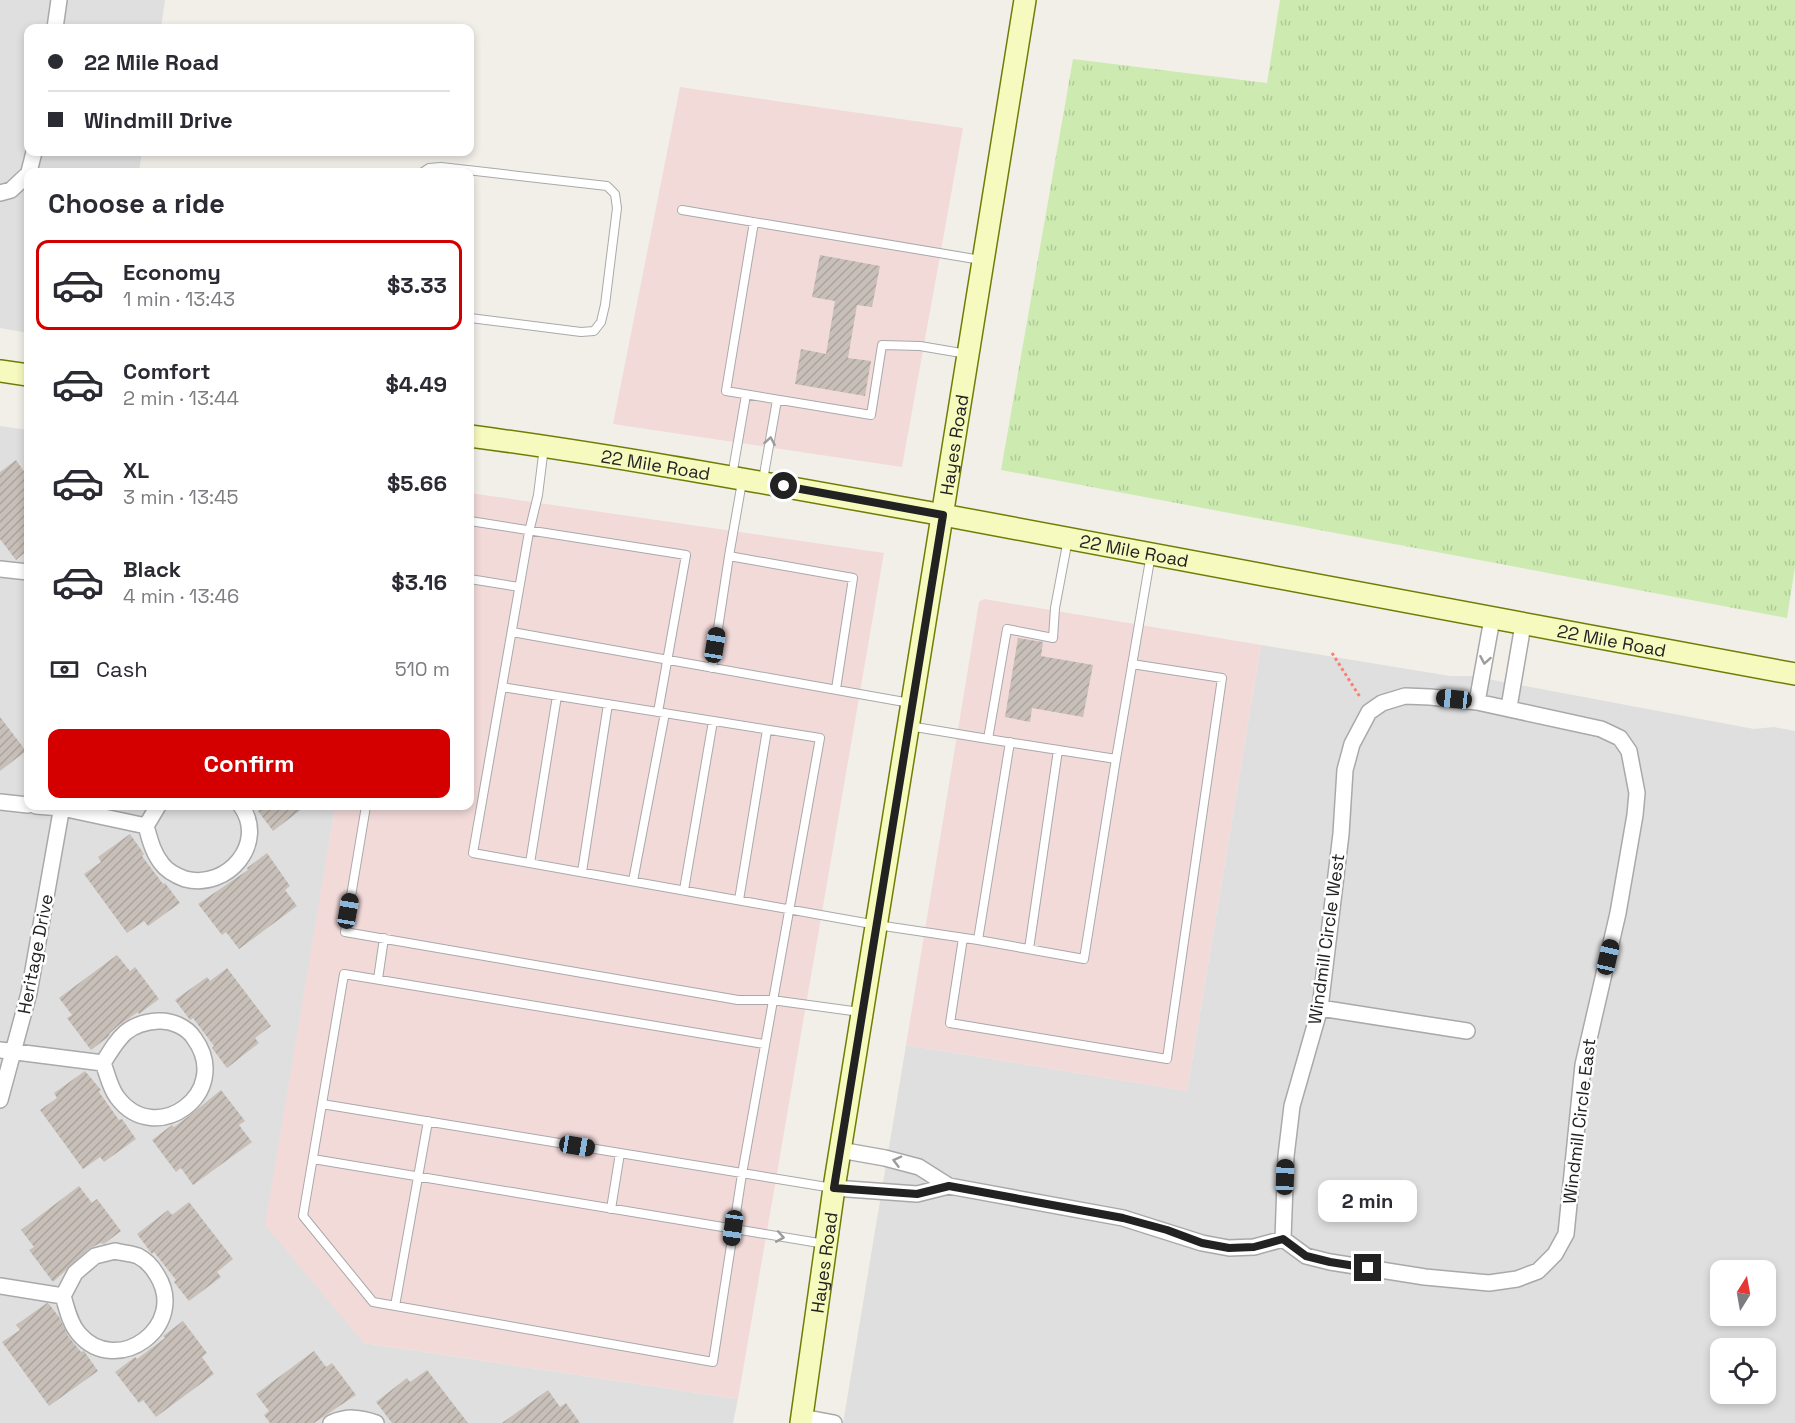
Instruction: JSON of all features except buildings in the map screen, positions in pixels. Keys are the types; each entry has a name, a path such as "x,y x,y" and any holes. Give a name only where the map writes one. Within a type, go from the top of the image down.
{"main road":[{"name":"Hayes Road","path":"802,1420 834,1188 1025,0"},
{"path":"0,372 24,375"},
{"name":"22 Mile Road","path":"474,437 746,479 1151,552 1523,625 1795,674"}],"street":[{"path":"56,24 59,0"},
{"path":"0,193 11,190 24,178"},
{"path":"0,568 24,571"},
{"path":"1477,702 1492,619"},
{"path":"1369,712 1382,703 1405,696 1509,707 1523,625"},
{"name":"Windmill Circle East","path":"1283,1239 1306,1256 1322,1260 1425,1277 1489,1283 1517,1279 1538,1271 1555,1254 1566,1234 1583,1065 1618,914 1635,815 1636,793 1629,751 1620,738 1601,729 1509,707"},
{"name":"Windmill Circle West","path":"1283,1239 1286,1156 1292,1106 1320,1008 1341,834 1345,770 1352,744 1369,712"},
{"path":"0,802 24,805"},
{"name":"Heritage Drive","path":"0,1100 7,1051 29,993 61,810"},
{"path":"75,810 146,826"},
{"path":"156,810 146,826 152,847 163,866 178,877 197,882 216,879 232,869 247,847 249,830 242,810"},
{"path":"1320,1008 1467,1031"},
{"path":"164,1020 183,1027 197,1041 206,1064 205,1079 198,1096 188,1107 170,1116 152,1118 131,1110 116,1096 103,1063 124,1032 141,1022 164,1020"},
{"path":"7,1051 103,1063"},
{"path":"840,1150 919,1167 949,1186 1123,1218 1167,1230 1202,1243 1229,1248 1254,1247 1283,1239"},
{"path":"834,1188 917,1194 949,1186"},
{"path":"116,1251 138,1256 152,1267 163,1284 166,1306 158,1327 140,1345 116,1351 94,1346 79,1334 68,1315 63,1296 75,1274 95,1256 116,1251"},
{"path":"0,1286 63,1296"},
{"path":"331,1423 342,1419 360,1418 376,1423"},
{"path":"802,1420 834,1423"}],"lane":[{"path":"429,168 450,168"},
{"path":"474,171 607,186 615,194 617,208 605,305 601,322 594,331 581,332 474,319"},
{"path":"682,210 983,260"},
{"path":"754,222 726,391 871,415 882,345 920,346 969,354"},
{"path":"746,395 746,479"},
{"path":"712,668 729,556 746,479 777,400"},
{"path":"544,446 538,495 519,587 473,853 877,925 1084,959 1151,552"},
{"path":"474,522 686,555 667,660 662,713 633,880"},
{"path":"988,739 1007,629 1053,638 1055,608 1068,538"},
{"path":"729,556 853,578 836,689"},
{"path":"474,580 519,587"},
{"path":"512,632 912,703"},
{"path":"963,938 950,1023 1167,1059 1222,678 1132,664"},
{"path":"502,687 820,738 764,1044 713,1362 374,1302 303,1216 344,974 764,1044"},
{"path":"530,863 557,696"},
{"path":"582,872 608,704"},
{"path":"684,890 713,721"},
{"path":"908,726 1116,759"},
{"path":"739,900 767,730"},
{"path":"978,940 1010,742"},
{"path":"1029,949 1058,750"},
{"path":"365,810 345,932 738,1000 772,1000 863,1012"},
{"path":"378,979 384,938"},
{"path":"322,1104 834,1188"},
{"path":"395,1306 428,1121"},
{"path":"611,1209 620,1153"},
{"path":"313,1159 827,1245"}],"path":[{"path":"1332,653 1369,712"}],"shaded area":[{"path":"0,0 165,0 162,24 24,24 24,156 141,156 140,168 24,168 24,332 0,328"},
{"path":"680,87 963,128 902,467 613,424"},
{"path":"0,426 24,429 24,810 334,810 312,952 364,1343 738,1399 733,1423 0,1423"},
{"path":"474,494 884,553 738,1399 364,1343 265,1225 334,810 474,810"},
{"path":"984,599 1261,645 1187,1091 906,1045 979,602"},
{"path":"1261,645 1450,676 1472,676 1754,729 1774,727 1795,731 1795,1423 843,1423 906,1045 1187,1091"}],"green space":[{"path":"1280,0 1795,0 1795,567 1787,618 1001,470 1073,59 1267,83"}],"route":[{"path":"784,486 943,515 834,1188 917,1194 949,1186 1123,1218 1167,1230 1202,1243 1229,1248 1254,1247 1283,1239 1306,1256 1368,1268"}]}
